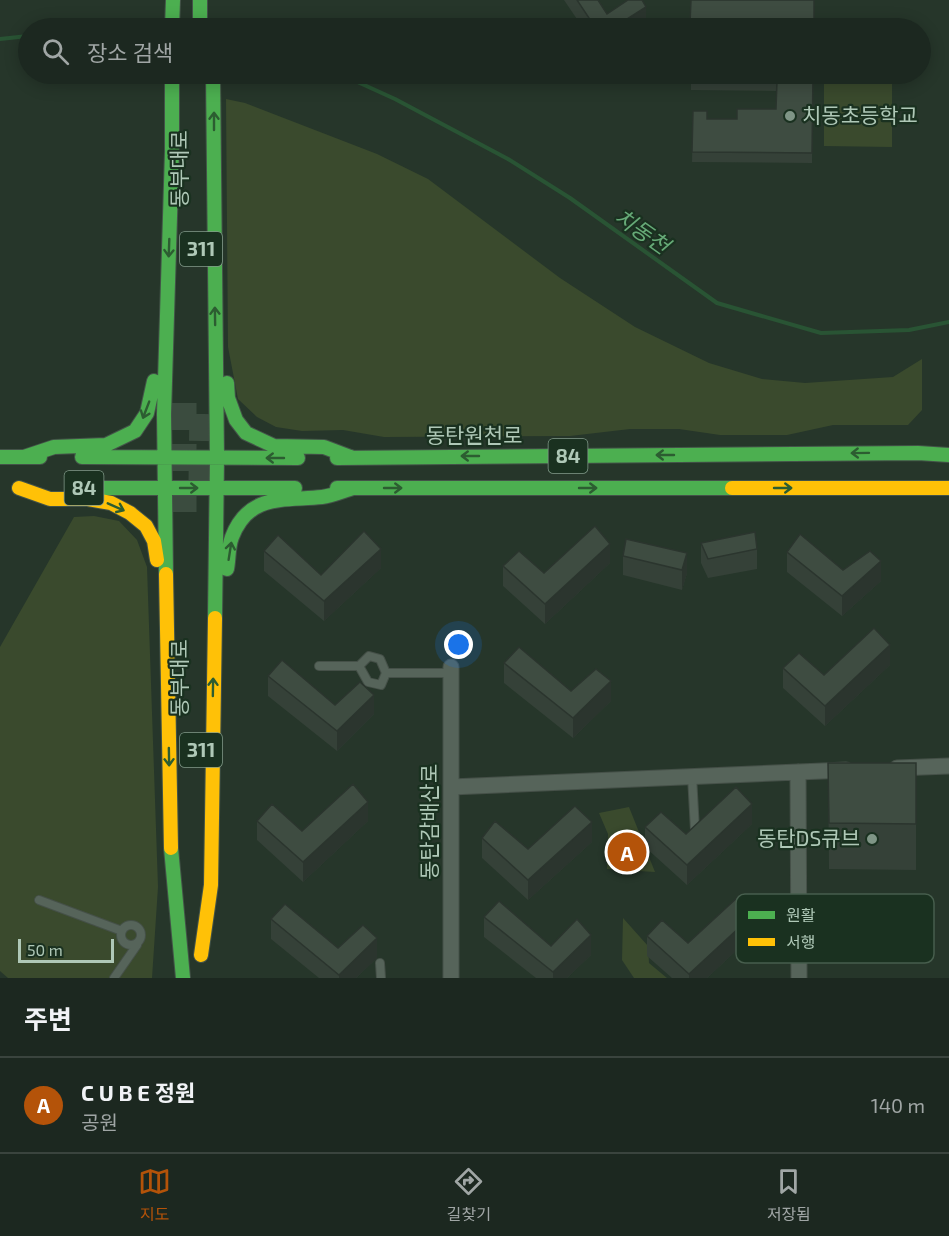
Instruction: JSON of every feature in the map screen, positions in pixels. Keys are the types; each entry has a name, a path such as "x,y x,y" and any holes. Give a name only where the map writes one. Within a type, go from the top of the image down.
{"main road":[{"path":"172,18 173,0"},
{"path":"187,0 187,18"},
{"path":"200,0 200,18"},
{"path":"213,0 213,18"},
{"path":"172,84 164,457 166,626 171,848 184,978"},
{"name":"동부대로","path":"202,372 207,93 204,84"},
{"path":"210,84 207,93 216,352 217,458 213,629"},
{"path":"216,352 226,369 228,398 236,420 246,433 273,446 324,447 353,458"},
{"path":"24,457 54,447 106,445 135,431 147,413 157,369 166,356"},
{"name":"동탄원천로","path":"0,457 353,458 918,453 949,455"},
{"name":"84","path":"166,626 154,541 146,526 111,503 88,499 50,499 14,488 949,488"},
{"path":"213,629 225,583 232,537 242,520 264,502 282,498 322,497 353,488"},
{"name":"동부대로","path":"201,615 201,961 211,885 213,629"},
{"path":"184,978 185,847"}],"street":[{"name":"동탄감배산로","path":"451,670 451,978"},
{"path":"880,768 949,766"},
{"path":"451,787 857,770"},
{"path":"798,772 799,894"},
{"path":"799,963 799,978"}],"lane":[{"path":"320,666 359,666 369,656 380,659 386,673 381,685 368,682 359,666"},
{"path":"386,673 451,670"},
{"path":"692,776 695,830"},
{"path":"39,900 122,931"},
{"path":"114,978 141,938 139,928 130,925 122,931"},
{"path":"122,931 125,943 131,945 138,943"},
{"path":"380,963 381,978"}],"green space":[{"path":"824,84 892,84 892,147 824,146"},
{"path":"226,99 245,103 377,154 428,179 560,278 635,327 709,363 762,379 805,383 893,377 922,359 922,410 908,425 833,425 787,435 720,435 679,429 630,429 570,436 384,437 343,430 302,431 276,427 257,417 238,399 228,347"},
{"path":"94,516 119,521 137,540 147,567 158,887 152,978 8,978 0,971 0,647 74,517"},
{"path":"629,807 655,872 607,869 608,834 599,813"},
{"path":"623,918 648,946 649,963 667,978 634,978 622,960"}],"building":[{"path":"577,0 598,0 607,14 628,0 642,0 646,7 629,18 589,18"},
{"path":"691,0 814,0 814,18 690,18"},
{"path":"777,84 813,84 812,153 692,152 693,111 707,111 707,119 737,119 737,109 776,109"},
{"path":"595,526 610,544 545,604 503,566 519,551 544,573"},
{"path":"364,531 381,549 324,601 264,551 278,535 321,575"},
{"path":"755,532 757,549 708,559 701,543"},
{"path":"800,534 843,570 870,551 881,561 842,596 787,552"},
{"path":"626,539 687,553 682,570 623,556"},
{"path":"874,628 890,645 825,706 783,668 799,653 824,675"},
{"path":"519,647 571,691 596,669 611,681 573,718 504,663"},
{"path":"282,660 335,705 360,682 374,695 337,731 268,676"},
{"path":"828,763 916,763 916,824 829,823"},
{"path":"353,784 368,802 303,862 257,821 272,804 302,831"},
{"path":"736,787 752,804 687,865 645,827 661,812 686,834"},
{"path":"575,806 592,822 528,880 482,838 495,821 528,849"},
{"path":"736,899 736,931 689,974 647,936 662,920 688,943"},
{"path":"499,901 551,946 577,919 591,935 553,972 484,917"},
{"path":"285,904 338,948 363,925 377,938 339,975 271,919"}],"waterway":[{"name":"치동천","path":"0,39 18,37"},
{"name":"치동천","path":"362,84 508,159 570,198 717,303 821,333 909,330 949,322"}],"tunnel":[{"path":"183,403 183,526"},
{"path":"202,482 203,408"}],"traffic: fast":[{"path":"172,18 173,0"},
{"path":"200,0 200,18"},
{"path":"166,574 164,414 172,84"},
{"path":"213,84 217,458 215,618"},
{"path":"24,457 54,447 106,445 135,431 147,413 154,381"},
{"path":"227,383 228,398 236,420 246,433 274,446 324,447 353,458"},
{"path":"337,458 918,453 949,455"},
{"path":"0,457 40,457"},
{"path":"82,457 298,458"},
{"path":"76,488 295,488"},
{"path":"337,488 732,488"},
{"path":"227,569 232,537 239,523 258,506 281,500 326,496 353,488"},
{"path":"171,848 183,978"}],"traffic: slow":[{"path":"19,488 50,499 88,499 111,503 130,513 146,526 154,541 157,560"},
{"path":"732,488 949,488"},
{"path":"166,574 171,848"},
{"path":"201,955 211,885 215,618"}],"place":[{"name":"치동초등학교","path":"790,116"},
{"name":"동탄DS큐브","path":"872,839"},
{"name":"C U B E 정원","path":"627,852"}]}
